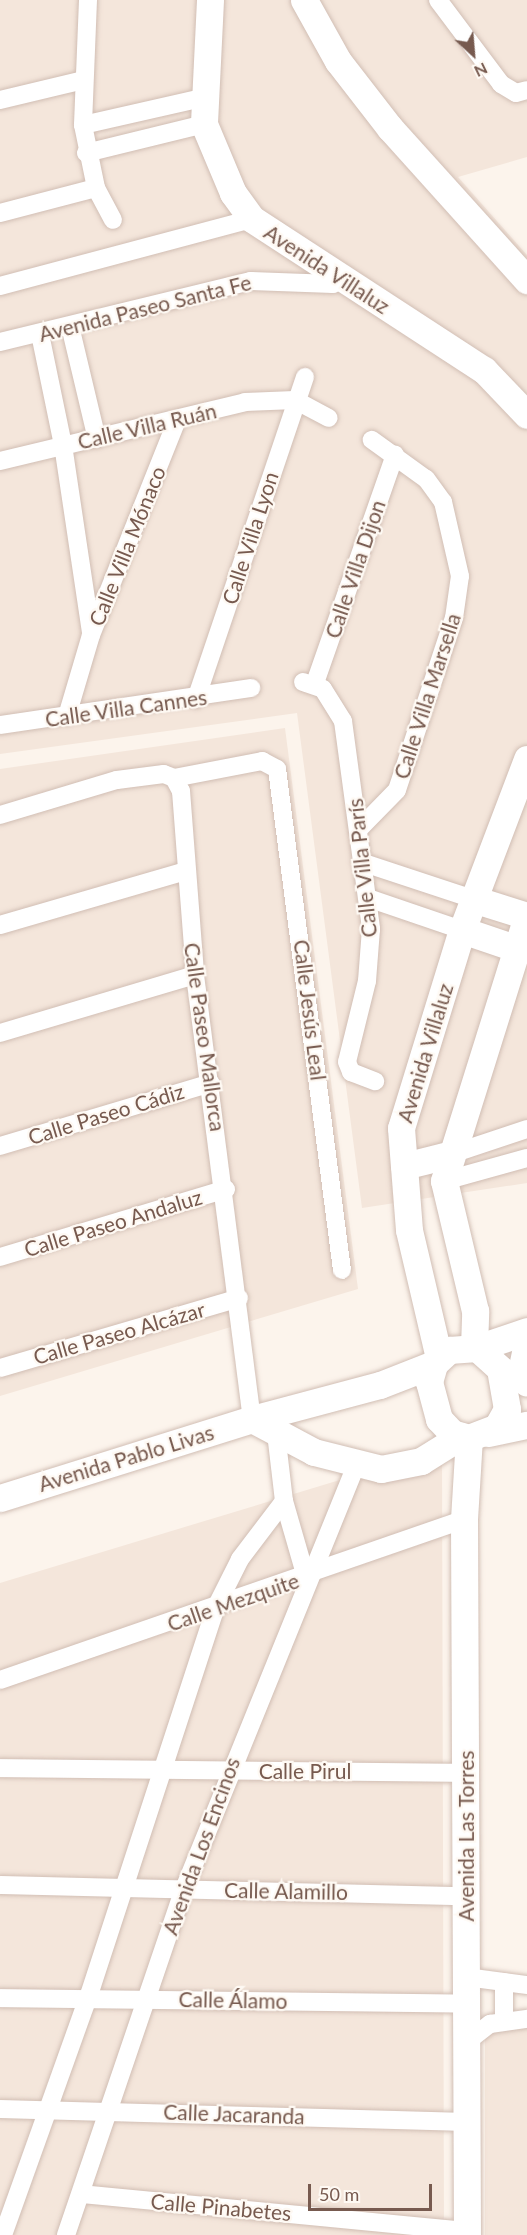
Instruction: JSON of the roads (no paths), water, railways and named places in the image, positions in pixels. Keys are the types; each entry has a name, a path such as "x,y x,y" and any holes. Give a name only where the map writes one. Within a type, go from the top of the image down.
{"street":[{"path":"88,0 83,124 86,153 96,188 112,220"},
{"name":"Avenida Villaluz","path":"210,0 203,111 233,194 252,219 332,282 484,370 527,415"},
{"path":"304,0 338,61 390,128 527,280"},
{"path":"438,0 501,84 516,93 527,90"},
{"path":"0,100 84,80"},
{"path":"83,124 203,111"},
{"path":"86,153 203,111"},
{"path":"0,213 96,188"},
{"path":"0,286 252,219"},
{"name":"Avenida Paseo Santa Fe","path":"0,342 251,281 332,282"},
{"path":"70,326 97,439"},
{"name":"Calle Villa Mónaco","path":"40,334 63,445 91,635"},
{"name":"Calle Villa Lyon","path":"196,699 295,400 305,377"},
{"path":"295,400 329,418"},
{"name":"Calle Villa Ruán","path":"0,461 63,445 176,423 245,402 295,400"},
{"name":"Calle Villa Mónaco","path":"67,716 91,635 176,423"},
{"name":"Calle Villa Marsella","path":"359,829 397,790 454,618 460,576 443,502 426,479 372,440"},
{"name":"Calle Villa Dijon","path":"309,683 395,455"},
{"name":"Calle Villa París","path":"309,683 333,699 343,721 359,829 361,862 368,898 370,958 347,1062 351,1072 375,1081"},
{"name":"Calle Villa Cannes","path":"0,726 196,699 251,688"},
{"name":"Avenida Villaluz","path":"436,1361 405,1178 401,1128 462,930 527,759"},
{"name":"Calle Jesús Leal","path":"174,778 262,761 272,764 281,779 342,1270"},
{"path":"0,814 117,780 164,774 174,778"},
{"name":"Calle Paseo Mallorca","path":"174,778 181,791 195,975 226,1189 252,1419"},
{"path":"252,1419 276,1433 356,1465 381,1469 413,1464 473,1436 503,1419 508,1398 500,1369 475,1347 475,1311 444,1181 515,948 527,916 361,862"},
{"path":"0,925 186,871"},
{"path":"368,898 515,948"},
{"path":"0,1033 195,975"},
{"name":"Calle Paseo Cádiz","path":"0,1146 211,1083"},
{"path":"405,1178 452,1154 527,1129"},
{"path":"405,1178 444,1181 527,1158"},
{"name":"Calle Paseo Andaluz","path":"0,1257 226,1189"},
{"name":"Calle Paseo Alcázar","path":"0,1368 239,1298"},
{"path":"429,1326 460,1330 475,1311"},
{"path":"527,1331 475,1347 455,1348 436,1361 429,1382 439,1419 473,1436 527,1425"},
{"path":"527,1343 521,1364 527,1383"},
{"name":"Avenida Pablo Livas","path":"0,1498 252,1419 380,1385 436,1361"},
{"path":"380,1385 401,1391 422,1409 430,1434 413,1464"},
{"path":"276,1433 284,1501 306,1577"},
{"name":"Avenida Las Torres","path":"467,2233 468,2041 464,1896 466,1773 464,1520 473,1436"},
{"name":"Avenida Los Encinos","path":"66,2235 184,1889 306,1577 356,1465"},
{"path":"3,2235 89,1995 160,1767 215,1609 240,1559 284,1501"},
{"name":"Calle Mezquite","path":"0,1680 215,1609 464,1520"},
{"name":"Calle Pirul","path":"0,1768 160,1767 229,1771 466,1773"},
{"name":"Calle Alamillo","path":"0,1885 124,1885 184,1889 464,1896"},
{"path":"466,1977 527,1985"},
{"path":"504,1983 504,2020"},
{"name":"Calle Álamo","path":"0,1998 89,1995 147,1999 466,2004"},
{"path":"468,2041 483,2028 504,2020 527,2019"},
{"name":"Calle Jacaranda","path":"0,2109 108,2110 467,2122"},
{"name":"Calle Pinabetes","path":"81,2194 467,2233"}]}
